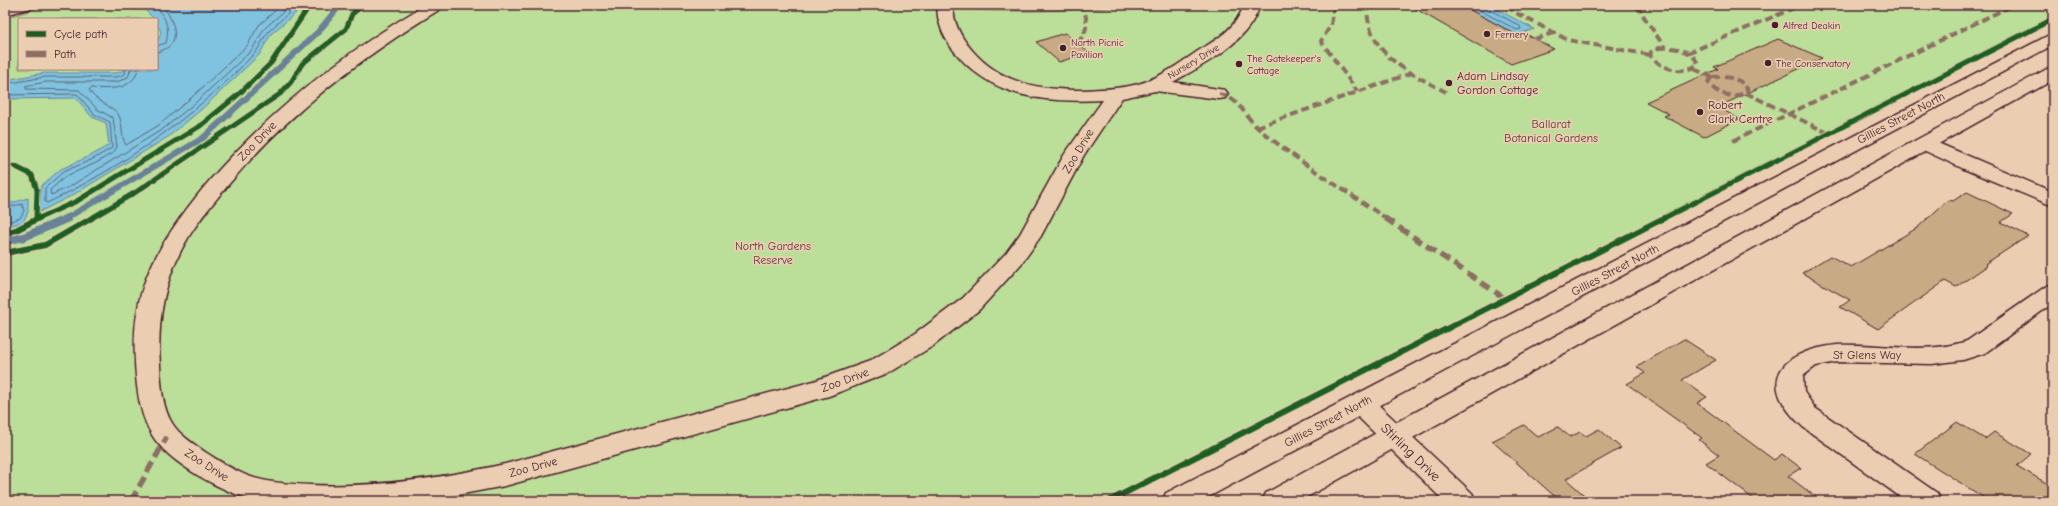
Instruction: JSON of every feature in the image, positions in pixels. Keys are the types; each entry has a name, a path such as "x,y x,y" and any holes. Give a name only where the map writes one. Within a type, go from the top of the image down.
{"main road":[{"path":"5,10 25,5"},
{"name":"Zoo Drive","path":"436,5 406,22 331,75 299,100 264,131 202,203 179,235 166,257 157,279 151,294 146,336 150,393 158,423 167,437 194,458 223,477 242,486 265,491 324,498 366,497 415,492 463,484 505,475 806,394 879,367 936,332 971,304 992,284 1030,236 1074,155 1116,94"},
{"path":"945,5 947,23 955,40 972,63 991,77 1024,90 1041,94 1116,94"},
{"name":"Nursery Drive","path":"1116,94 1153,85 1197,60 1231,38 1244,24 1252,5"},
{"name":"Gillies Street North","path":"1176,501 2053,38"},
{"path":"1276,501 2053,73"},
{"path":"1153,85 1219,94"},
{"path":"1893,122 2053,197"},
{"path":"1932,140 2053,200"},
{"name":"St Glens Way","path":"1927,501 1831,434 1800,408 1790,389 1789,382 1792,373 1799,365 1808,361 1837,354 1939,355 1968,351 1976,347 2053,292"},
{"name":"Stirling Drive","path":"1361,404 1462,501"}],"green space":[{"name":"North Gardens Reserve","path":"49,5 909,5 968,10 1026,11 1143,5 2053,5 2053,16 1103,501 5,501 5,18"}],"water":[{"path":"140,5 290,5 296,13 271,34 259,55 202,109 168,137 73,195 39,212 41,186 61,169 92,155 109,145 106,123 92,117 76,98 5,99 5,80 44,73 116,73 124,70 158,70 158,40 161,32 158,26 158,18 153,18"},
{"path":"1461,5 1489,5 1534,29 1517,35"},
{"path":"28,198 28,212 23,222 5,227 5,205"}],"building":[{"name":"Fernery","path":"1409,5 1461,5 1517,35 1524,33 1554,49 1511,64"},
{"name":"North Picnic Pavilion","path":"1065,33 1089,53 1059,62 1036,42"},
{"path":"1778,39 1822,58 1718,107 1739,119 1704,137 1664,116 1669,114 1646,102 1718,69 1714,67"},
{"path":"1967,192 2013,214 2001,222 2028,236 1985,264 1987,266 1956,287 1945,281 1878,329 1840,307 1850,300 1802,273 1830,256 1851,267 1917,228 1948,200 1953,201"},
{"path":"1684,339 1716,360 1682,380 1707,397 1697,403 1774,460 1782,454 1801,468 1788,476 1821,501 1756,501 1706,463 1719,455 1699,440 1702,438 1627,384 1645,373 1637,367"},
{"path":"1957,422 1985,439 1994,432 2031,454 2017,466 2053,487 2053,501 1989,501 1915,454"},
{"path":"1524,425 1538,437 1558,427 1570,437 1580,432 1586,436 1599,429 1621,448 1566,479 1591,501 1560,501 1492,441"}],"waterway":[{"path":"65,219 203,138 318,32 340,5"},
{"path":"5,241 24,237 68,218"}],"marked path":[{"path":"1334,5 1331,25 1321,41 1357,91"},
{"path":"1372,5 1367,10 1368,25 1373,38 1382,50 1406,69 1446,92"},
{"path":"1508,5 1514,12 1568,40 1650,55"},
{"path":"1636,5 1665,48"},
{"path":"1688,53 1801,5"},
{"path":"1733,141 2013,5"},
{"path":"1077,43 1084,35 1087,28 1087,19 1084,9"},
{"path":"1535,39 1553,33"},
{"path":"1659,48 1670,48 1688,52 1696,59 1698,64 1687,70 1665,67 1653,60 1650,55 1651,52 1659,48"},
{"path":"1694,69 1712,77"},
{"path":"1257,127 1412,73"},
{"path":"1712,77 1728,77 1739,80 1748,91 1739,96 1720,93 1708,82 1712,77"},
{"path":"1746,93 1830,134"},
{"path":"1219,94 1226,95 1234,99 1257,127 1282,148 1506,299"},
{"path":"131,501 167,437"}],"cycle path":[{"path":"5,233 16,230 36,219 77,201 200,126 239,94 271,63 306,11 305,5"},
{"path":"5,253 45,245 136,192 238,124 280,94 291,82 302,64 346,29 352,14 363,5"},
{"path":"1109,501 2053,19"},
{"path":"14,166 32,175 37,190 36,219"}],"place":[{"name":"Alfred Deakin","path":"1775,25"},
{"name":"Fernery","path":"1487,34"},
{"name":"North Picnic Pavilion","path":"1063,48"},
{"name":"The Conservatory","path":"1768,63"},
{"name":"The Gatekeeper's Cottage","path":"1239,64"},
{"name":"Adam Lindsay Gordon Cottage","path":"1449,83"},
{"name":"Robert Clark Centre","path":"1700,112"}],"park label":[{"name":"Ballarat Botanical Gardens","path":"1551,131"}]}
